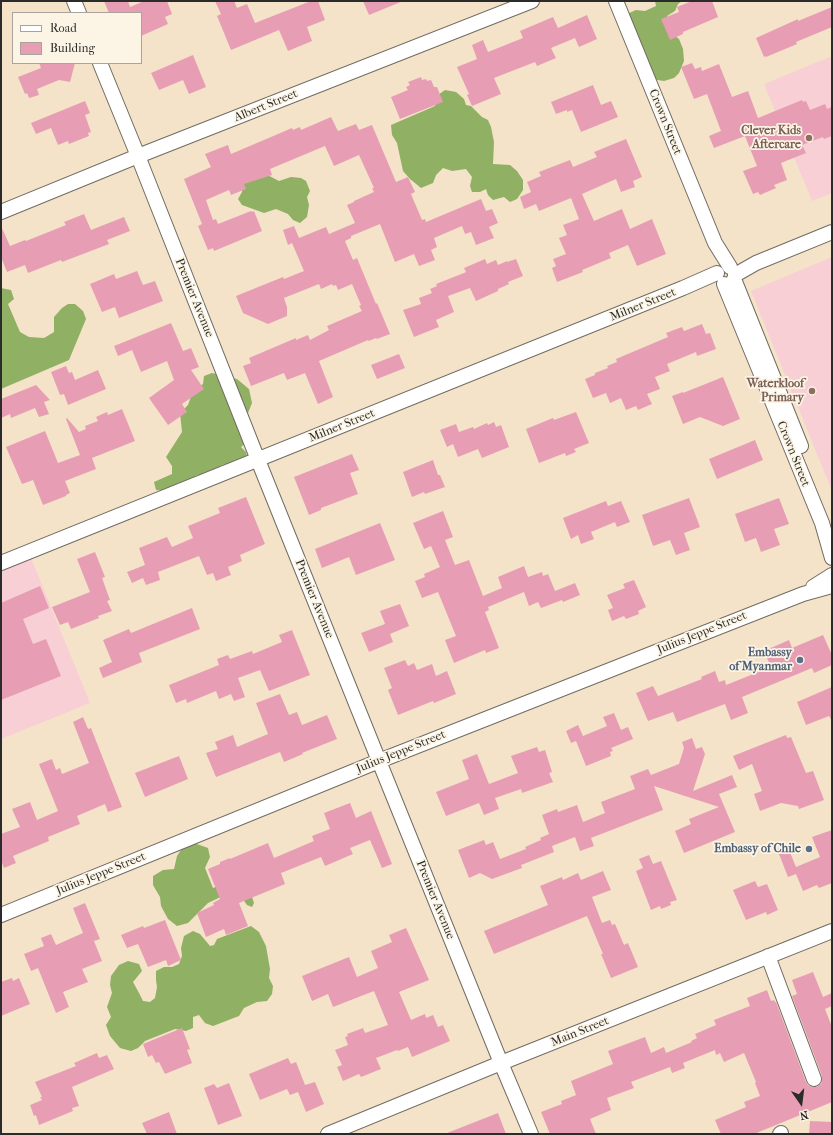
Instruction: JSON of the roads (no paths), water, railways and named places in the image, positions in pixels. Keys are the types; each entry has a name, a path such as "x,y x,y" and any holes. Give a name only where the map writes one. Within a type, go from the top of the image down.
{"street":[{"path":"74,1 79,12"},
{"name":"Albert Street","path":"1,212 138,156 532,1"},
{"name":"Crown Street","path":"616,1 828,523 832,558"},
{"name":"Premier Avenue","path":"100,64 379,761 531,1134"},
{"name":"Milner Street","path":"1,563 684,288 726,275 832,232"},
{"name":"Julius Jeppe Street","path":"803,594 832,575"},
{"name":"Julius Jeppe Street","path":"1,915 379,761 803,594 832,586"},
{"name":"Main Street","path":"328,1134 501,1063 832,931"},
{"path":"768,956 814,1079"}],"place":[{"name":"Clever Kids Aftercare","path":"809,138"},
{"name":"Waterkloof Primary","path":"812,391"},
{"name":"Embassy of Myanmar","path":"800,660"},
{"name":"Embassy of Chile","path":"809,849"}]}
